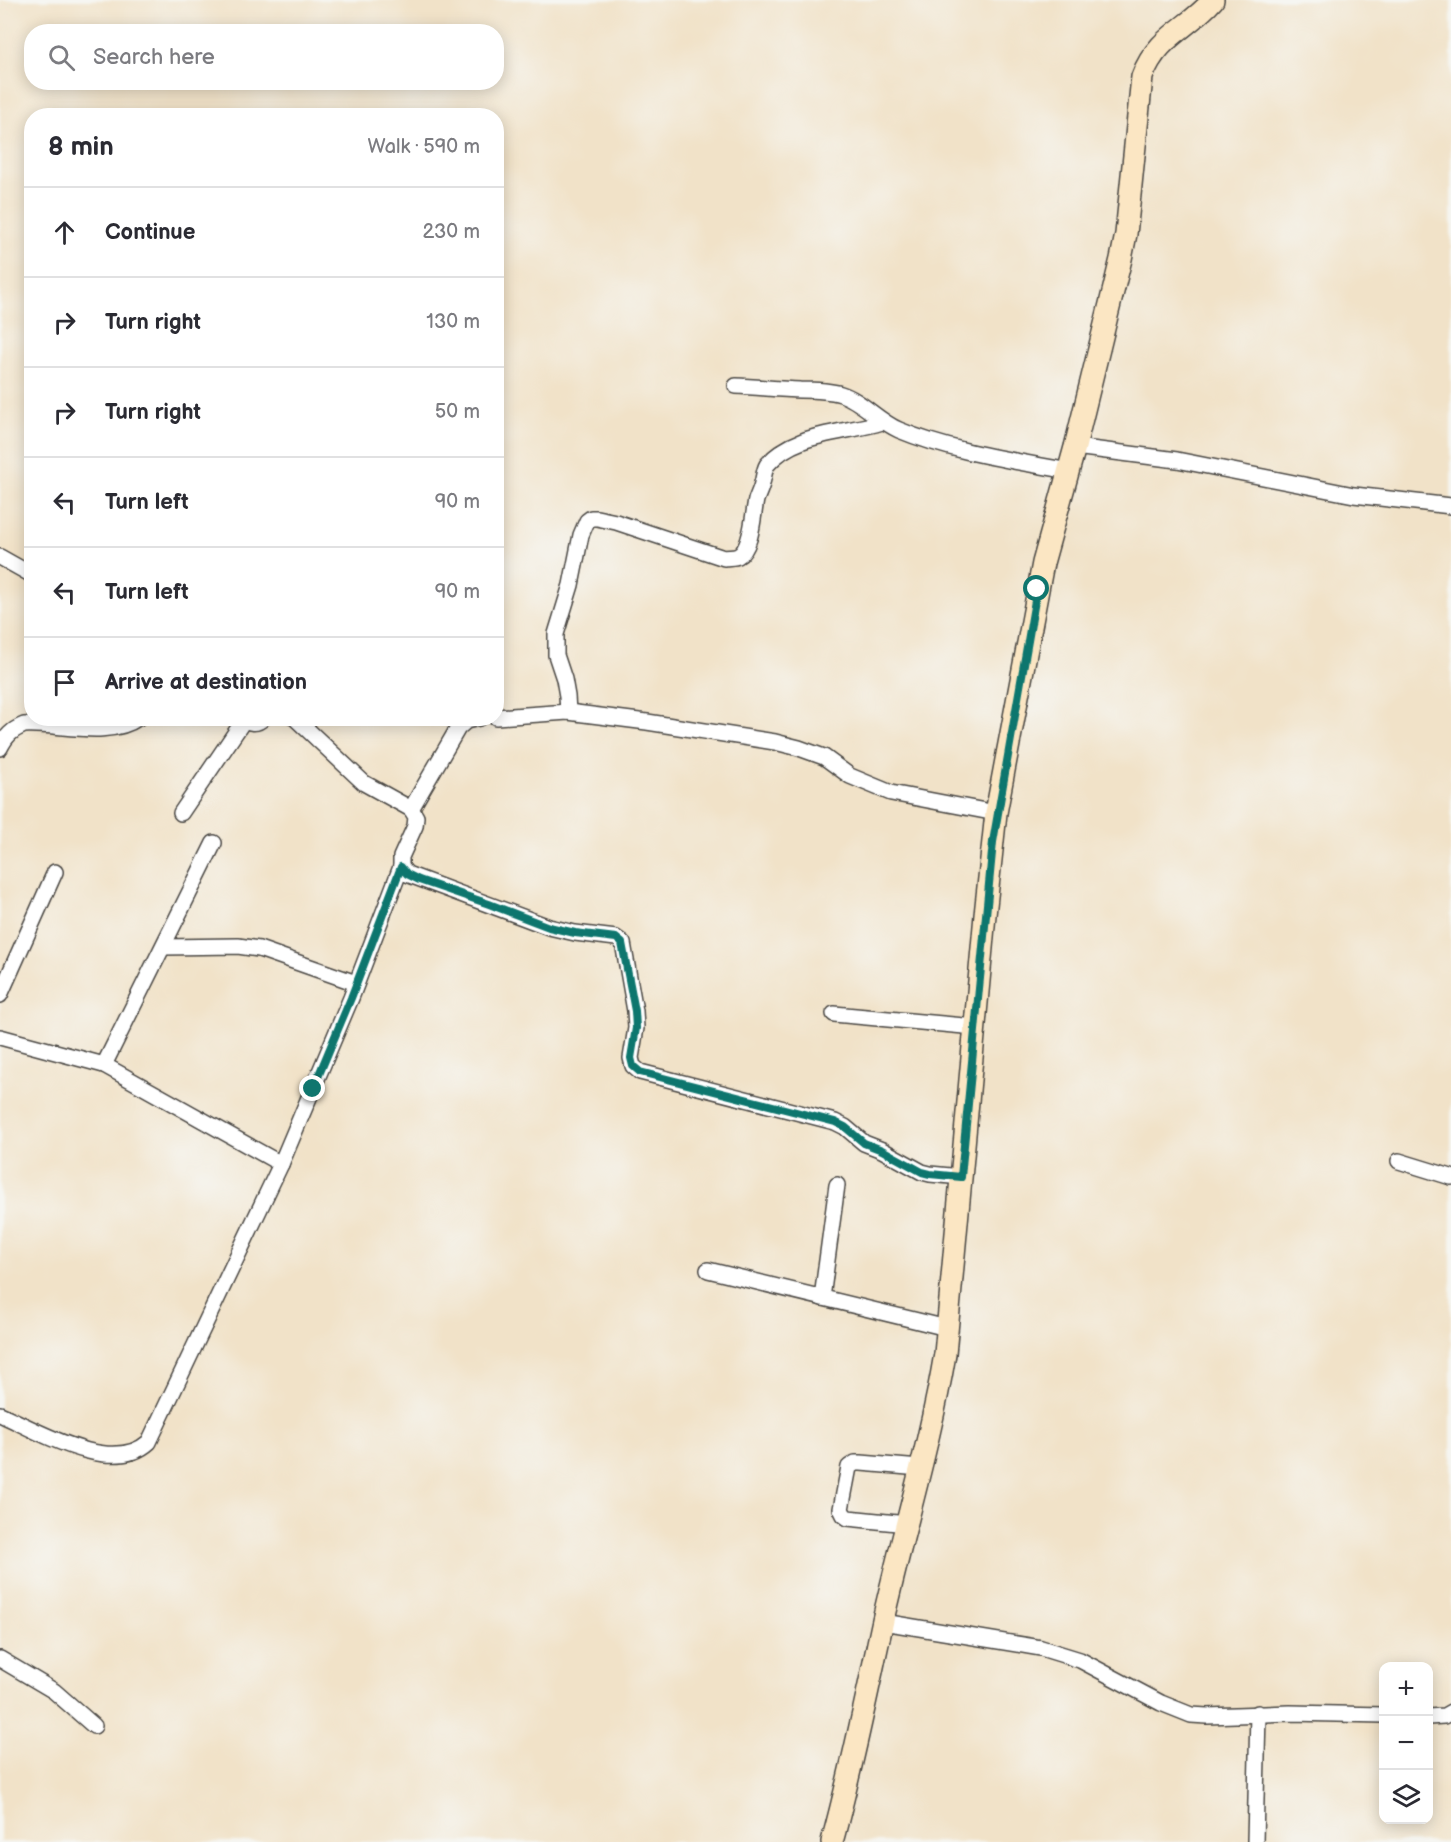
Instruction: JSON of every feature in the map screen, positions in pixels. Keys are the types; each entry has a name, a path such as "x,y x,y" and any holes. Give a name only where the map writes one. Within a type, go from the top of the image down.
{"street":[{"path":"832,1842 936,1405 945,1354 996,813 1037,589 1075,447 1126,234 1142,77 1161,44 1213,0"},
{"path":"736,386 842,394 851,398 882,422 947,447 1068,471"},
{"path":"568,712 564,679 556,655 556,634 581,535 587,521 597,518 616,522 724,558 736,557 742,552 752,528 765,467 780,452 796,442 861,429 882,422"},
{"path":"1075,447 1177,460 1354,495 1451,506"},
{"path":"0,557 24,570"},
{"path":"504,716 568,712 647,722 791,746 824,757 850,776 891,793 996,813"},
{"path":"0,748 5,738 13,730 24,725"},
{"path":"52,726 108,728 122,726"},
{"path":"181,813 237,726"},
{"path":"0,1414 88,1452 126,1454 141,1450 149,1442 281,1164 401,867 401,857 415,826 416,817 411,809 364,783 303,726"},
{"path":"411,809 460,726"},
{"path":"104,1065 214,843"},
{"path":"401,867 407,874 419,880 549,927 616,938 622,943 635,1011 636,1028 631,1058 633,1066 640,1072 835,1122 845,1127 864,1143 922,1172 961,1177"},
{"path":"0,995 55,873"},
{"path":"163,947 238,946 258,949 356,982"},
{"path":"834,1014 975,1028"},
{"path":"0,1037 104,1065 281,1164"},
{"path":"1399,1161 1451,1177"},
{"path":"822,1298 837,1185"},
{"path":"708,1270 947,1328"},
{"path":"906,1524 848,1518 844,1515 841,1509 849,1467 855,1463 861,1463 921,1468"},
{"path":"883,1622 1041,1648 1062,1654 1080,1660 1161,1704 1191,1715 1258,1713 1379,1715"},
{"path":"0,1659 54,1691 94,1726"},
{"path":"1255,1842 1258,1713"},
{"path":"1433,1717 1451,1713"}],"route":[{"path":"313,1089 401,867 407,874 419,880 549,927 575,933 607,936 616,938 622,943 635,1011 636,1028 631,1058 633,1066 640,1072 835,1122 845,1127 868,1146 882,1150 922,1172 961,1177 996,813 1037,589"}]}
